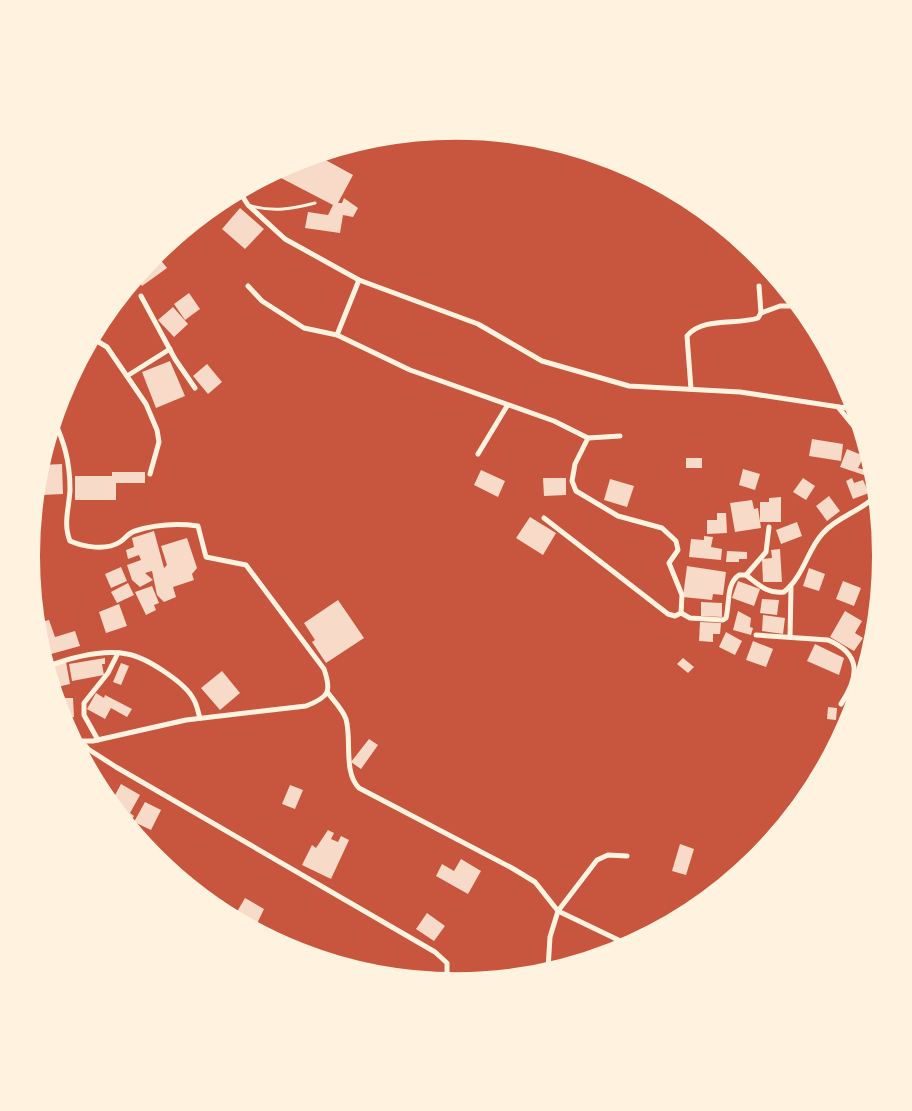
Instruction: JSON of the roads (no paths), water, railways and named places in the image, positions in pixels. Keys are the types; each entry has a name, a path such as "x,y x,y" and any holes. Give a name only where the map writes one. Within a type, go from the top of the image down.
{"street":[{"path":"243,197 285,239 359,280 478,324 542,361 629,386 740,392 847,408"},
{"path":"337,335 359,280"},
{"path":"248,286 262,301 304,328 337,335 410,370 554,421 588,438 620,436"},
{"path":"759,286 761,313"},
{"path":"141,296 195,388"},
{"path":"691,389 686,347 691,331 711,324 751,320 780,306 792,306"},
{"path":"97,341 107,347 146,404 157,430 159,442 150,474"},
{"path":"127,376 171,349"},
{"path":"478,454 507,406"},
{"path":"837,407 854,427"},
{"path":"58,428 67,447 70,490 66,531 70,541 81,546 98,547 118,544 130,532 164,524 198,526 206,557 246,565 324,669 329,683 328,692 322,700 306,706 200,718 82,741"},
{"path":"588,438 575,464 572,481 576,491 618,516 662,528 676,541 678,550 669,563 682,595 681,613"},
{"path":"681,613 690,618 723,620 728,609 730,585 739,575 746,575 763,589 784,592 791,586 823,533 870,502"},
{"path":"544,518 668,614 675,616 681,613"},
{"path":"746,575 766,552 769,527"},
{"path":"790,637 791,586"},
{"path":"756,635 828,640 839,644 851,655 855,672 850,690 841,704"},
{"path":"98,740 84,715 84,703 108,673 118,653"},
{"path":"52,665 86,656 129,654 147,661 194,697 200,718"},
{"path":"328,692 345,717 353,782 359,788 535,882 558,911 619,940"},
{"path":"82,743 116,767 435,952 447,963 447,974"},
{"path":"548,963 550,937 558,911 597,860 608,855 627,856"}],"lane":[{"path":"248,205 266,210 290,210 315,203"}]}
